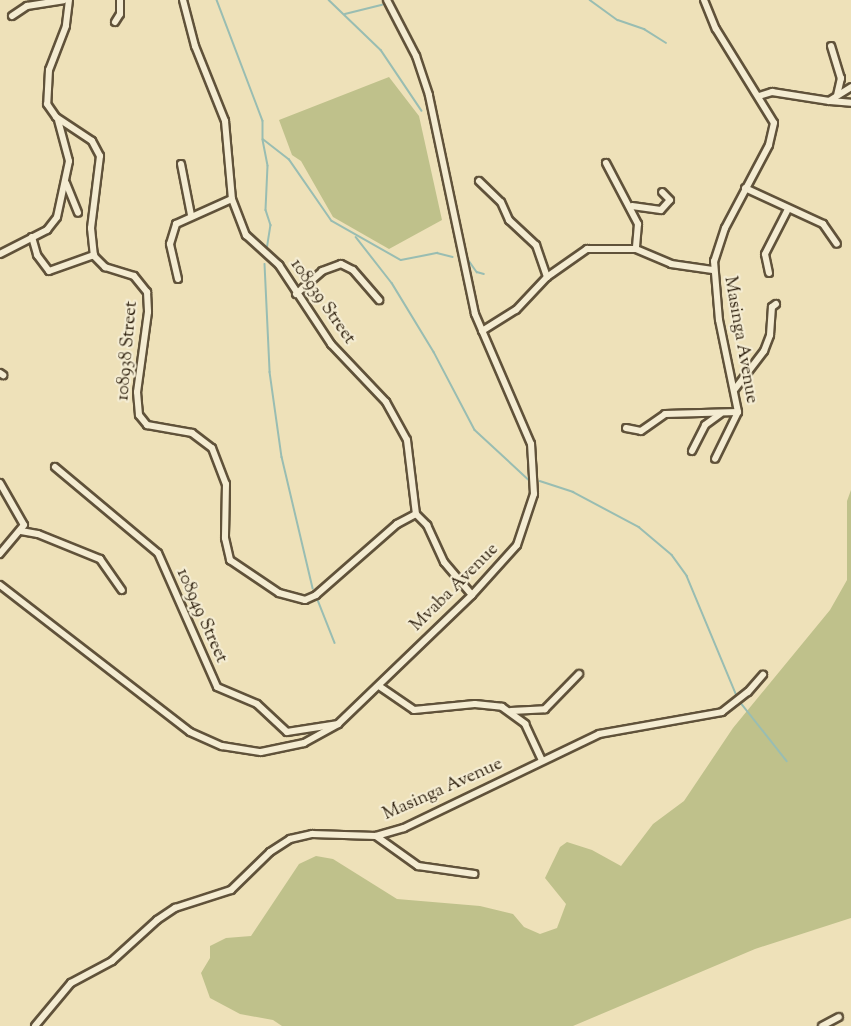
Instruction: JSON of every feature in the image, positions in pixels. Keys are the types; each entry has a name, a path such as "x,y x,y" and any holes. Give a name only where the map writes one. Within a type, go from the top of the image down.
{"street":[{"path":"12,16 27,6 64,0"},
{"path":"32,237 37,255 49,271 63,263 86,261 94,255 91,228 100,156 92,141 57,117 47,104 45,92 66,26 69,0"},
{"path":"115,22 120,14 120,0"},
{"name":"108939 Street","path":"183,0 195,46 225,121 232,199 250,242 279,265 331,344 383,398 403,432 416,514"},
{"name":"Mvaba Avenue","path":"0,585 174,722 207,741 245,752 275,750 304,743 338,724 472,595 517,545 531,508 535,480 526,431 482,331 466,281 429,95 416,56 387,0"},
{"name":"Masinga Avenue","path":"704,0 716,29 772,117 772,136 725,228 713,270 719,320 738,412 715,459"},
{"path":"831,46 842,78 837,95"},
{"path":"829,101 851,87"},
{"path":"759,96 772,92 851,103"},
{"path":"0,254 54,223 66,183 69,161 57,117"},
{"path":"606,163 632,206 640,236 636,249"},
{"path":"181,164 191,215"},
{"path":"479,181 501,202 509,220 536,245 547,278"},
{"path":"66,183 78,213"},
{"path":"745,188 823,224 837,244"},
{"path":"632,206 661,210 670,200 662,192"},
{"path":"178,279 170,238 176,224 191,215 232,199"},
{"path":"769,273 765,254 788,209"},
{"path":"482,331 516,310 547,278 587,249 636,249 671,264 713,270"},
{"name":"108938 Street","path":"94,255 105,267 134,276 145,287 149,302 137,392 139,415 147,425 192,433 212,448 224,472 226,547 236,567 286,597 305,600 316,595 397,524 416,514"},
{"path":"296,294 322,272 340,264 353,270 379,300"},
{"path":"735,389 768,343 772,307 776,303"},
{"path":"692,451 705,425 723,412"},
{"path":"626,428 640,431 665,414 738,412"},
{"name":"108949 Street","path":"55,467 158,553 216,686 257,704 284,731 295,733 328,723 338,724"},
{"path":"0,483 24,525 0,554"},
{"path":"416,514 427,525 444,562 472,595"},
{"path":"21,531 38,534 100,559 122,590"},
{"path":"379,686 409,710 489,704 510,711 545,709 579,674"},
{"name":"Masinga Avenue","path":"35,1026 71,983 112,961 166,913 231,890 270,852 290,839 312,834 376,836 433,815 599,734 722,712 748,692 763,675"},
{"path":"510,711 525,724 542,760"},
{"path":"376,836 418,866 474,874"},
{"path":"822,1026 839,1017"}],"green space":[{"path":"389,77 419,116 442,220 389,249 333,217 301,161 292,155 279,120"},
{"path":"851,490 851,918 755,949 573,1026 282,1026 273,1020 240,1014 210,998 201,973 210,958 210,946 226,938 251,936 299,864 316,856 333,859 397,899 480,906 513,914 524,927 540,934 557,928 566,904 545,878 560,847 567,842 592,850 621,866 653,824 684,801 733,728 830,610 847,580 847,501"}],"waterway":[{"path":"217,0 263,121 263,139 289,159 332,221 401,260 437,253 453,257"},
{"path":"329,0 381,50 422,111"},
{"path":"590,0 618,20 644,29 666,43"},
{"path":"345,14 382,5"},
{"path":"263,140 268,166 266,210 271,225 267,250"},
{"path":"356,237 392,283 434,352 475,430 530,481"},
{"path":"465,255 477,272 484,274"},
{"path":"265,264 270,372 282,457 313,588"},
{"path":"540,481 573,492 639,527 672,555 687,576 736,694"},
{"path":"318,600 335,643"},
{"path":"741,703 787,761"}]}
